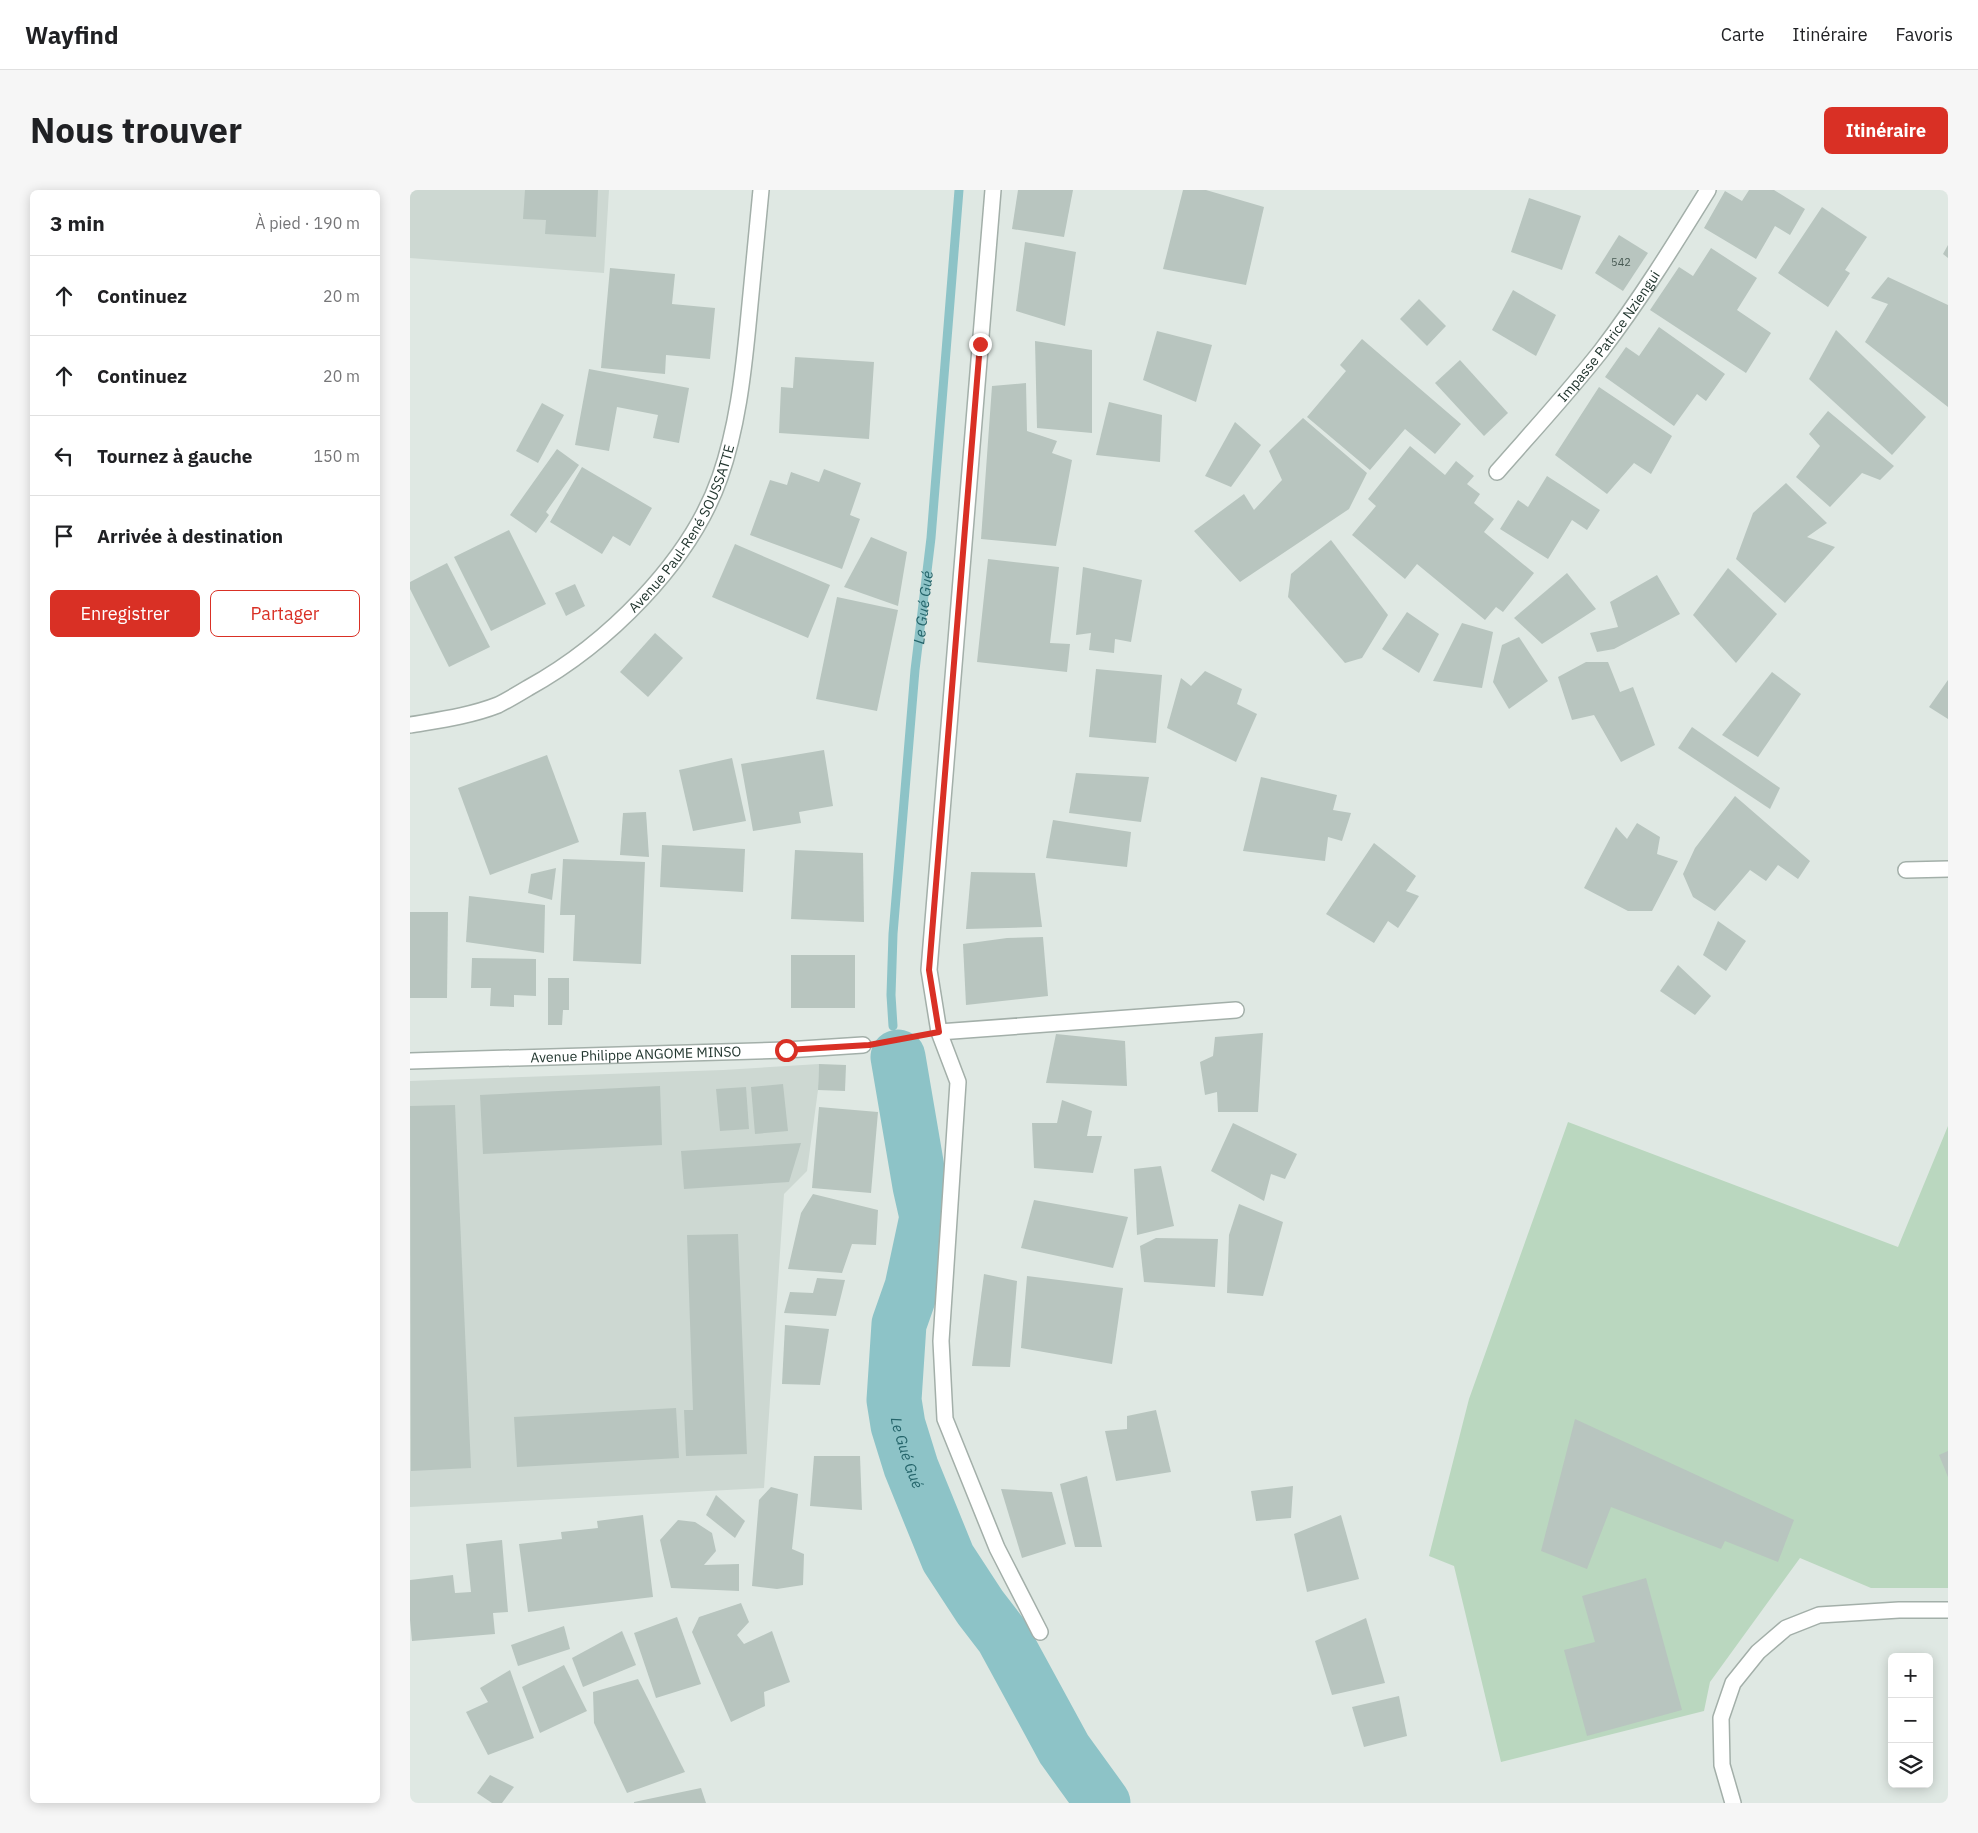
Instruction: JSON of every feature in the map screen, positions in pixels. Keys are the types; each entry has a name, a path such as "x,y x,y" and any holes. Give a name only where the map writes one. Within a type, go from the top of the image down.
{"street":[{"name":"Avenue Paul-René SOUSSATTE","path":"410,724 470,714 499,704 557,672 602,637 633,608 662,576 686,543 705,512 720,478 737,411 744,361 761,190"},
{"path":"993,190 929,970 939,1032 958,1082 940,1341 945,1419 997,1548 1040,1632"},
{"name":"Impasse Patrice Nziengui","path":"1497,472 1552,411 1602,350 1643,291 1708,190"},
{"path":"1906,870 1948,869"},
{"path":"939,1032 1236,1010"},
{"name":"Avenue Philippe ANGOME MINSO","path":"410,1061 786,1050 863,1045"},
{"path":"1733,1803 1722,1765 1721,1718 1733,1683 1758,1652 1786,1628 1819,1615 1899,1610 1948,1610"}],"path":[{"path":"863,1045 939,1032"}],"shaded area":[{"path":"410,190 609,190 604,273 410,258"},
{"path":"819,1064 818,1090 807,1171 784,1194 764,1488 410,1507 410,1081 723,1070"}],"green space":[{"path":"1568,1122 1898,1247 1948,1126 1948,1588 1871,1588 1800,1558 1710,1682 1704,1711 1501,1762 1454,1566 1429,1556 1469,1399"}],"building":[{"path":"525,190 598,190 596,237 545,234 546,220 523,219"},
{"path":"1018,190 1073,190 1064,237 1012,229"},
{"path":"1183,190 1206,190 1264,207 1246,285 1163,269"},
{"path":"1749,190 1774,190 1805,209 1790,235 1775,226 1756,259 1704,228 1725,191 1742,201"},
{"path":"1529,198 1581,216 1562,270 1511,252"},
{"path":"1822,207 1867,237 1845,270 1850,273 1828,307 1778,273"},
{"path":"1619,235 1648,253 1623,291 1595,273"},
{"path":"1025,242 1076,252 1065,326 1016,311"},
{"path":"1948,245 1948,258 1943,254"},
{"path":"1711,248 1757,278 1737,310 1771,333 1746,373 1650,310 1679,267 1693,276"},
{"path":"610,268 675,274 672,304 715,308 710,359 666,355 665,374 601,368"},
{"path":"1888,277 1948,305 1948,407 1865,342 1888,304 1871,298"},
{"path":"1513,290 1556,315 1536,356 1492,330"},
{"path":"1419,299 1446,326 1427,346 1400,319"},
{"path":"1659,327 1725,374 1706,401 1697,394 1674,426 1605,377 1626,347 1639,356"},
{"path":"1836,330 1926,417 1892,455 1809,379"},
{"path":"1157,331 1212,345 1196,402 1143,380"},
{"path":"1362,339 1461,424 1435,454 1405,429 1370,470 1307,417 1346,371 1340,365"},
{"path":"1035,341 1092,350 1092,433 1037,428"},
{"path":"795,357 874,362 869,439 779,433 781,387 793,388"},
{"path":"1460,360 1508,413 1484,436 1435,383"},
{"path":"589,369 689,388 679,443 653,438 658,415 617,407 609,451 575,445"},
{"path":"1026,383 1027,431 1057,441 1052,453 1072,460 1056,546 981,539 992,386"},
{"path":"1599,387 1672,436 1651,474 1634,463 1607,494 1555,455"},
{"path":"1109,402 1162,415 1160,462 1096,455"},
{"path":"542,403 564,415 538,463 516,451"},
{"path":"1828,411 1894,466 1880,480 1862,473 1830,507 1796,477 1820,446 1809,434"},
{"path":"1303,418 1367,473 1349,509 1240,582 1194,531 1244,494 1254,510 1282,480 1269,451"},
{"path":"1235,422 1261,445 1231,487 1205,476"},
{"path":"1410,446 1445,475 1456,461 1474,476 1467,484 1480,494 1474,503 1494,519 1484,532 1534,573 1503,612 1496,607 1485,620 1417,564 1405,579 1352,535 1376,506 1368,499"},
{"path":"557,449 579,465 546,512 549,515 536,533 510,515"},
{"path":"582,467 652,508 630,546 613,536 602,554 550,522"},
{"path":"824,469 861,483 850,515 860,519 842,569 750,535 770,480 787,485 791,472 819,482"},
{"path":"1547,476 1600,510 1587,530 1572,520 1548,559 1500,529 1518,500 1528,507"},
{"path":"1786,483 1827,523 1807,537 1835,547 1785,603 1736,559 1753,513"},
{"path":"509,530 546,604 491,631 454,557"},
{"path":"871,537 907,552 898,606 844,587"},
{"path":"1331,540 1388,615 1362,658 1345,663 1288,597 1291,574"},
{"path":"735,544 830,585 808,638 712,597"},
{"path":"988,559 1059,567 1050,643 1070,644 1067,672 977,662"},
{"path":"447,563 490,647 449,667 410,589 410,582"},
{"path":"1083,567 1142,580 1131,642 1115,639 1114,653 1089,650 1091,633 1076,635"},
{"path":"1728,568 1777,614 1736,663 1693,615"},
{"path":"1567,573 1596,609 1542,644 1514,618"},
{"path":"1657,575 1680,614 1614,649 1597,652 1590,633 1618,627 1610,602"},
{"path":"575,584 585,606 566,616 555,593"},
{"path":"837,597 898,610 877,711 816,699"},
{"path":"1407,612 1439,634 1419,673 1382,649"},
{"path":"1462,623 1493,632 1482,688 1433,681"},
{"path":"655,633 683,658 648,697 620,672"},
{"path":"1519,637 1548,681 1509,709 1493,682 1502,645"},
{"path":"1586,662 1608,662 1620,692 1633,687 1655,745 1621,762 1594,715 1572,720 1558,677"},
{"path":"1096,669 1162,675 1156,743 1089,737"},
{"path":"1205,671 1242,689 1237,704 1257,714 1236,762 1167,728 1181,678 1191,686"},
{"path":"1772,672 1801,694 1758,757 1722,735"},
{"path":"1948,680 1948,719 1929,707"},
{"path":"1692,727 1780,788 1770,809 1678,748"},
{"path":"824,750 833,806 799,812 801,823 753,831 741,764"},
{"path":"547,755 579,842 490,875 458,788"},
{"path":"732,758 746,821 693,831 679,770"},
{"path":"1076,773 1149,777 1141,822 1069,813"},
{"path":"1261,777 1337,795 1333,810 1351,813 1342,841 1328,837 1325,861 1243,851"},
{"path":"1735,796 1810,861 1798,879 1778,865 1766,881 1750,870 1715,911 1693,897 1683,874 1695,848"},
{"path":"646,812 649,857 620,855 623,813"},
{"path":"1053,820 1131,832 1127,867 1046,858"},
{"path":"1637,823 1660,837 1657,854 1678,861 1652,911 1628,911 1584,888 1616,827 1627,839"},
{"path":"1374,843 1416,876 1406,891 1419,896 1398,928 1388,921 1374,943 1326,914"},
{"path":"662,845 745,849 743,892 660,887"},
{"path":"795,850 863,853 864,922 791,919"},
{"path":"563,859 645,862 641,964 573,961 575,915 560,915"},
{"path":"556,868 552,900 528,893 531,874"},
{"path":"971,872 1035,873 1042,927 966,929"},
{"path":"469,896 545,905 544,953 466,942"},
{"path":"410,912 448,912 447,998 410,998"},
{"path":"1718,921 1746,941 1726,971 1703,955"},
{"path":"1043,937 1048,996 966,1005 963,944 1007,938"},
{"path":"791,955 855,955 855,1008 791,1008"},
{"path":"472,958 536,959 536,996 514,995 514,1007 490,1006 491,988 471,988"},
{"path":"1678,965 1711,996 1695,1015 1660,991"},
{"path":"548,978 569,978 569,1010 563,1010 562,1025 548,1025"},
{"path":"1263,1033 1258,1112 1218,1112 1217,1092 1205,1095 1200,1062 1213,1056 1215,1037"},
{"path":"1056,1034 1125,1041 1127,1086 1046,1083"},
{"path":"819,1064 846,1065 845,1091 818,1090"},
{"path":"783,1084 788,1131 755,1134 751,1087"},
{"path":"660,1086 662,1145 483,1154 480,1095"},
{"path":"746,1087 749,1129 720,1131 716,1089"},
{"path":"1062,1100 1092,1111 1087,1136 1102,1136 1093,1173 1034,1168 1032,1123 1057,1123"},
{"path":"455,1105 471,1468 411,1471 410,1106"},
{"path":"819,1107 878,1112 871,1193 812,1188"},
{"path":"1233,1123 1297,1154 1285,1179 1271,1174 1264,1201 1211,1171"},
{"path":"801,1143 789,1182 684,1189 681,1151"},
{"path":"1161,1166 1174,1226 1137,1235 1134,1169"},
{"path":"813,1194 878,1210 876,1245 852,1244 842,1273 788,1269 801,1213"},
{"path":"1034,1200 1128,1217 1113,1268 1021,1248"},
{"path":"1239,1204 1283,1222 1263,1296 1227,1293 1229,1235"},
{"path":"738,1234 747,1454 686,1456 684,1410 693,1410 687,1235"},
{"path":"1156,1238 1218,1239 1215,1287 1144,1282 1140,1246"},
{"path":"984,1274 1017,1281 1010,1367 972,1366"},
{"path":"1027,1276 1123,1288 1112,1364 1021,1348"},
{"path":"817,1278 845,1280 836,1316 784,1313 790,1292 813,1293"},
{"path":"785,1325 829,1329 820,1385 782,1384"},
{"path":"676,1408 679,1458 517,1467 514,1417"},
{"path":"1156,1410 1171,1472 1116,1481 1105,1431 1127,1429 1127,1416"},
{"path":"1575,1419 1794,1520 1778,1562 1725,1541 1721,1549 1611,1507 1587,1569 1541,1551"},
{"path":"1948,1451 1948,1477 1939,1455"},
{"path":"814,1456 860,1456 862,1510 810,1506"},
{"path":"1087,1476 1102,1547 1075,1547 1060,1484"},
{"path":"1293,1486 1291,1518 1256,1521 1251,1491"},
{"path":"771,1487 798,1494 792,1549 804,1554 803,1585 777,1589 752,1586 759,1500"},
{"path":"1001,1489 1052,1492 1066,1544 1022,1558"},
{"path":"716,1495 745,1521 735,1538 706,1515"},
{"path":"643,1515 653,1597 528,1612 519,1544 562,1539 561,1532 598,1528 597,1521"},
{"path":"1341,1515 1359,1579 1307,1592 1294,1534"},
{"path":"678,1520 695,1522 712,1533 716,1551 704,1565 739,1564 739,1591 671,1588 660,1540"},
{"path":"502,1540 508,1612 493,1613 495,1634 412,1641 410,1580 453,1575 455,1593 471,1592 466,1544"},
{"path":"1646,1578 1682,1710 1587,1736 1564,1650 1595,1642 1582,1596"},
{"path":"741,1603 749,1622 737,1635 744,1644 772,1631 790,1682 764,1692 765,1706 731,1722 692,1632 699,1617"},
{"path":"677,1617 701,1684 656,1698 634,1633"},
{"path":"1366,1618 1385,1683 1332,1695 1315,1641"},
{"path":"564,1626 570,1649 518,1666 511,1645"},
{"path":"622,1631 636,1665 583,1687 572,1658"},
{"path":"564,1665 587,1711 540,1733 522,1687"},
{"path":"510,1670 534,1738 488,1755 466,1712 488,1702 480,1688"},
{"path":"638,1679 685,1772 627,1793 594,1723 593,1692"},
{"path":"1399,1696 1407,1736 1364,1747 1352,1707"},
{"path":"490,1775 514,1787 502,1803 492,1803 477,1793"},
{"path":"701,1788 706,1803 634,1803 634,1802"}],"waterway":[{"name":"Le Gué Gué","path":"893,1026 891,995 893,934 915,670 931,538 959,190"},
{"name":"Le Gué Gué","path":"898,1057 927,1217 912,1287 899,1324 894,1400 898,1425 911,1467 948,1558 980,1607 1003,1637 1064,1749 1103,1803"}],"route":[{"path":"786,1050 869,1045 939,1032 929,970 980,344"}]}
